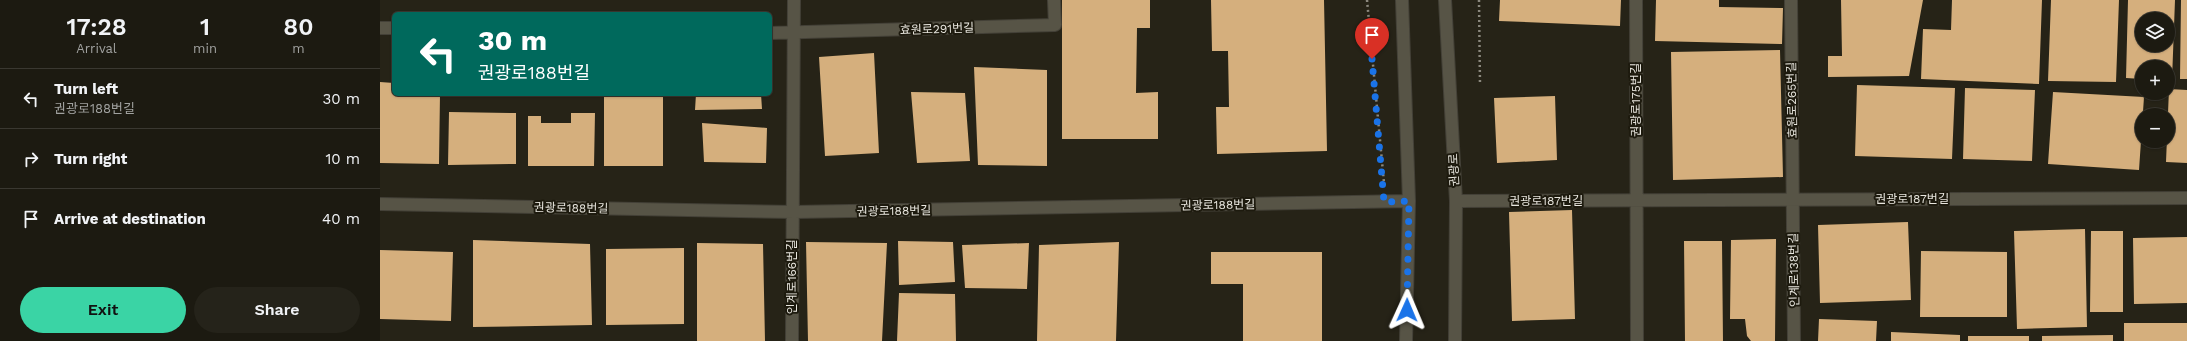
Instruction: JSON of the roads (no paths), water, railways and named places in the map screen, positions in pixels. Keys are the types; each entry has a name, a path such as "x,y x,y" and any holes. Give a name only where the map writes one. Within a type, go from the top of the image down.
{"street":[{"path":"794,0 794,212"},
{"name":"효원로291번길","path":"795,33 1055,25 1054,0"},
{"path":"1402,0 1409,201 1406,341"},
{"name":"권광로","path":"1445,0 1456,201 1455,341"},
{"name":"권광로175번길","path":"1636,0 1637,200"},
{"name":"효원로265번길","path":"1790,0 1793,200"},
{"path":"380,28 392,28"},
{"path":"772,33 795,33"},
{"name":"권광로187번길","path":"1456,201 2187,198"},
{"path":"1637,200 1637,341"},
{"name":"인계로138번길","path":"1793,200 1794,341"},
{"name":"권광로188번길","path":"380,204 794,212 1409,201"},
{"name":"인계로166번길","path":"792,341 794,212"}]}
